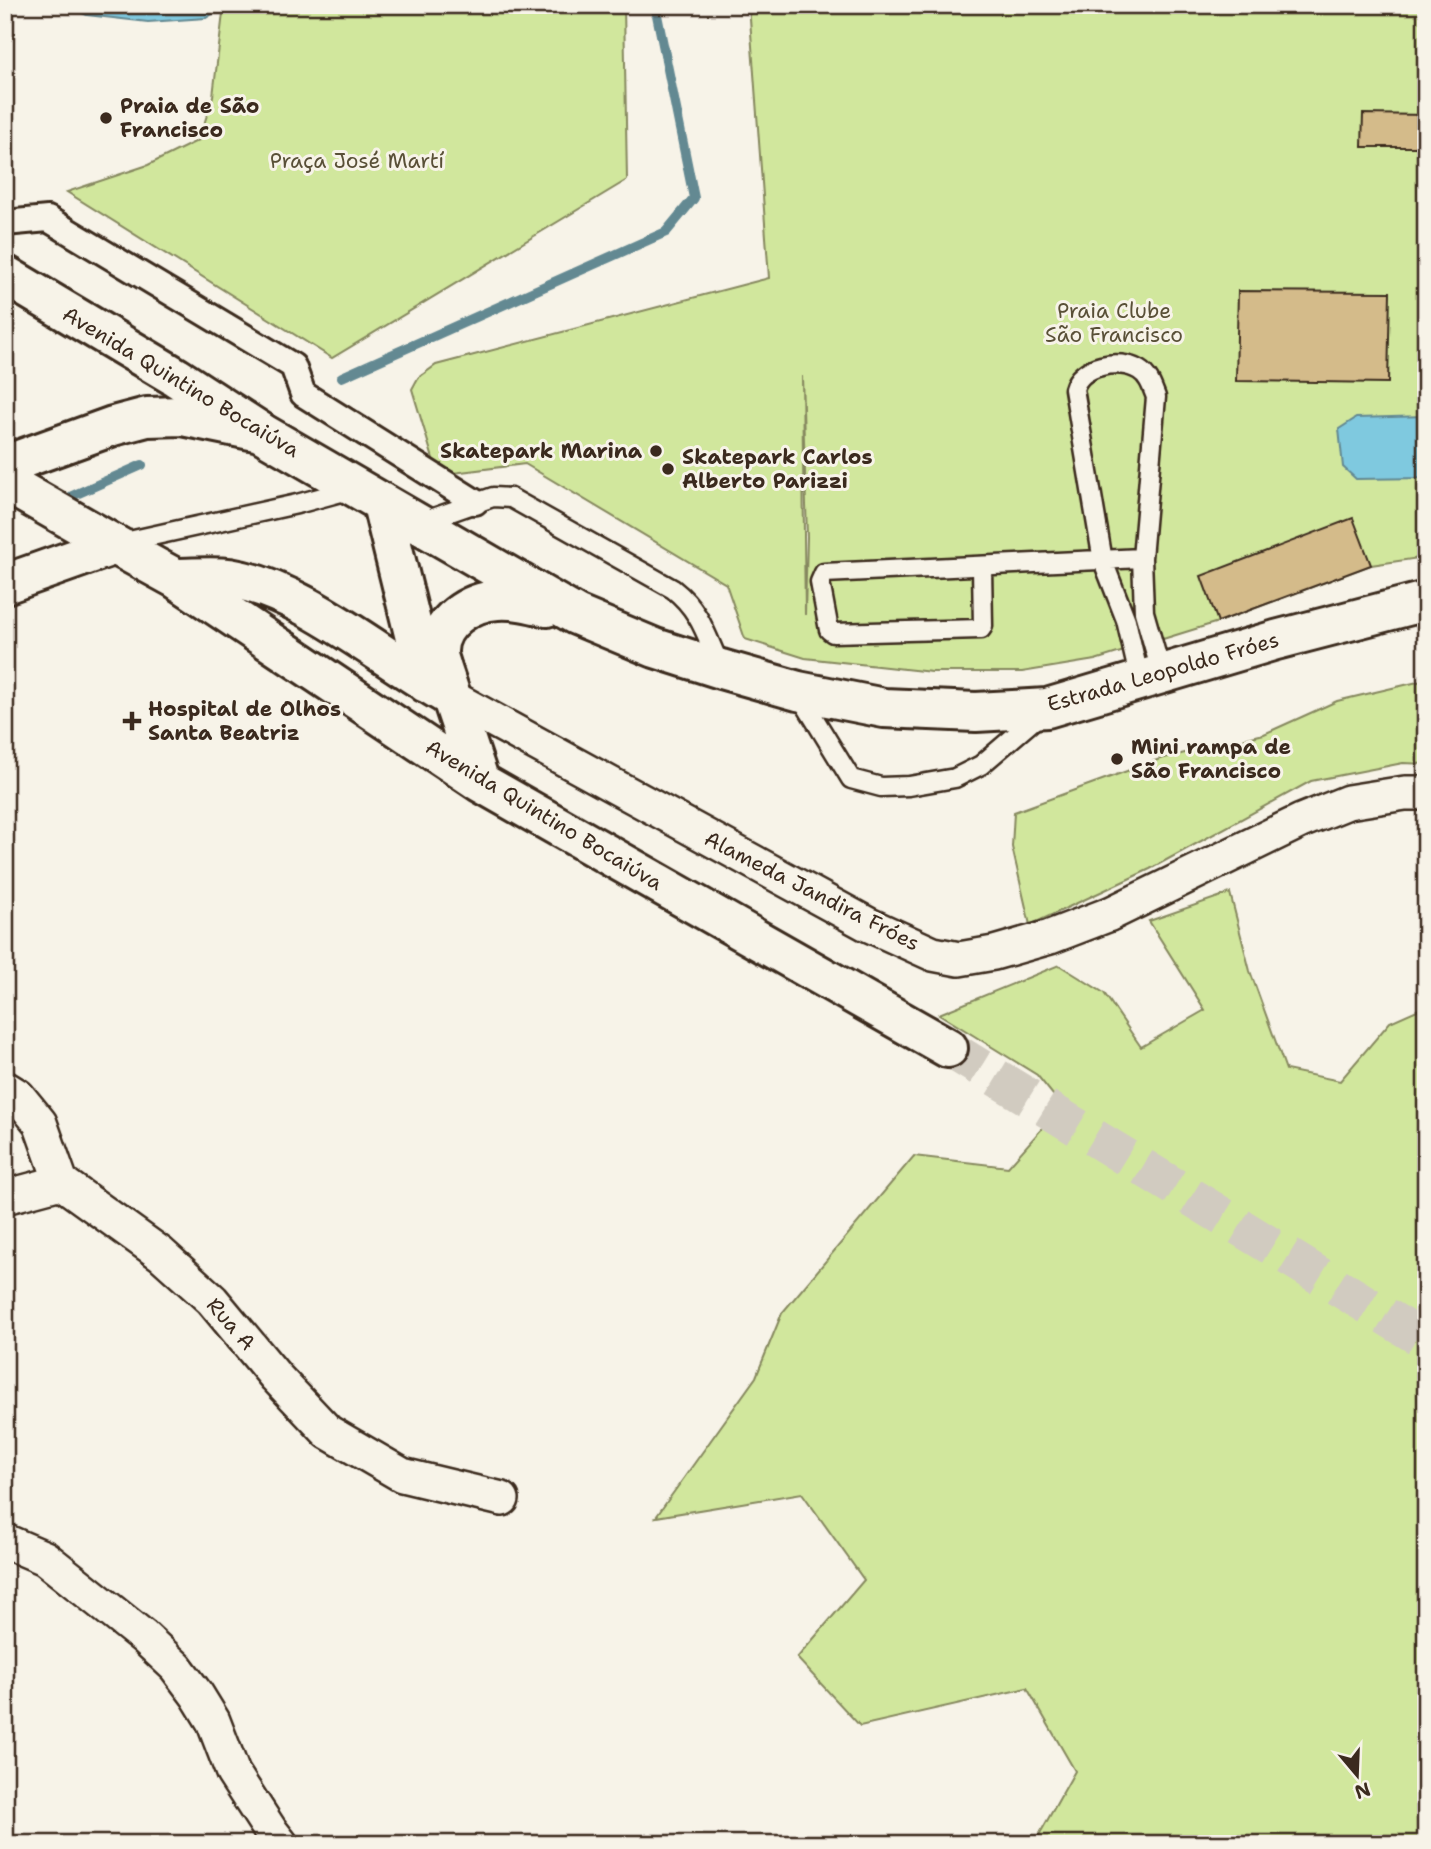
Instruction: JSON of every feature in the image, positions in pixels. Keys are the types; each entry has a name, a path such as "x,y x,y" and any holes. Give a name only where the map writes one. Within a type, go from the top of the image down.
{"main road":[{"name":"Avenida Quintino Bocaiúva","path":"5,275 176,377 260,432 576,615"},
{"path":"5,465 113,426 147,417 182,416 260,432"},
{"name":"Avenida Quintino Bocaiúva","path":"5,482 176,578 480,782 948,1048"},
{"path":"369,496 438,690 480,782"},
{"path":"5,584 115,545"},
{"path":"176,578 227,578 258,585 305,606 438,690"},
{"path":"438,690 438,652 446,627 465,610 480,603 497,600 524,602 576,615"},
{"name":"Estrada Leopoldo Fróes","path":"576,615 655,648 798,691 884,709 976,712 1048,708 1276,640 1426,601"}],"street":[{"path":"5,223 48,219 293,366 303,394 475,502"},
{"name":"Alameda Jandira Fróes","path":"438,690 867,924 933,954 959,959 994,953 1050,937 1110,914 1301,821 1348,802 1405,793 1426,793"},
{"path":"5,1088 18,1096 40,1123 61,1182 5,1197"},
{"name":"Rua A","path":"61,1182 161,1254 212,1300 276,1377 328,1433 402,1475 502,1499"},
{"path":"5,1541 44,1558 144,1637 176,1667 213,1721 233,1773 281,1844"}],"lane":[{"path":"1126,365 1140,370 1150,380 1156,397 1142,558 1151,678 1103,561 1074,389 1076,379 1083,372 1095,367 1126,365"},
{"path":"115,545 297,504 369,496"},
{"path":"417,524 493,497 511,498 673,589 689,601 721,669"},
{"path":"982,567 981,629 829,630 820,582 824,573 1142,558"},
{"path":"798,691 851,779 881,787 909,786 955,778 981,765 1048,708"}],"green space":[{"name":"Praça José Martí","path":"224,5 624,5 627,180 332,358 67,192 148,165 199,140 213,96"},
{"name":"Praia Clube São Francisco","path":"749,5 1426,5 1426,557 1371,565 1218,622 1095,660 1022,672 932,672 805,658 745,639 726,584 525,464 445,474 434,462 412,389 418,378 436,365 769,278","holes":["802,376 807,537 805,615"]},
{"path":"1426,680 1426,764 1403,763 1311,781 1150,869 1030,925 1012,847 1014,812 1160,759 1264,734 1337,701"},
{"path":"1230,893 1250,971 1286,1070 1340,1081 1390,1022 1426,1006 1426,1844 1034,1844 1075,1771 1027,1688 860,1726 797,1658 864,1580 802,1493 656,1517 756,1377 782,1313 914,1156 1008,1167 1062,1106 1037,1075 939,1014 1059,965 1104,993 1141,1047 1205,1010 1149,921"}],"water":[{"path":"63,5 221,5 206,18 148,22 87,15"},
{"path":"1426,416 1426,478 1356,479 1343,467 1339,429 1356,418"}],"building":[{"path":"1363,114 1426,115 1426,147 1362,147"},
{"path":"1238,291 1390,292 1388,383 1236,381"},
{"path":"1353,518 1371,565 1218,622 1201,576"}],"waterway":[{"path":"342,377 666,232 694,198 655,5"},
{"path":"72,496 142,465"}],"tunnel":[{"path":"948,1048 1426,1341"}],"place":[{"name":"Praia de São Francisco","path":"106,118"},
{"name":"Skatepark Marina","path":"656,451"},
{"name":"Skatepark Carlos Alberto Parizzi","path":"668,469"},
{"name":"Hospital de Olhos Santa Beatriz","path":"132,721"},
{"name":"Mini rampa de São Francisco","path":"1117,759"}]}
